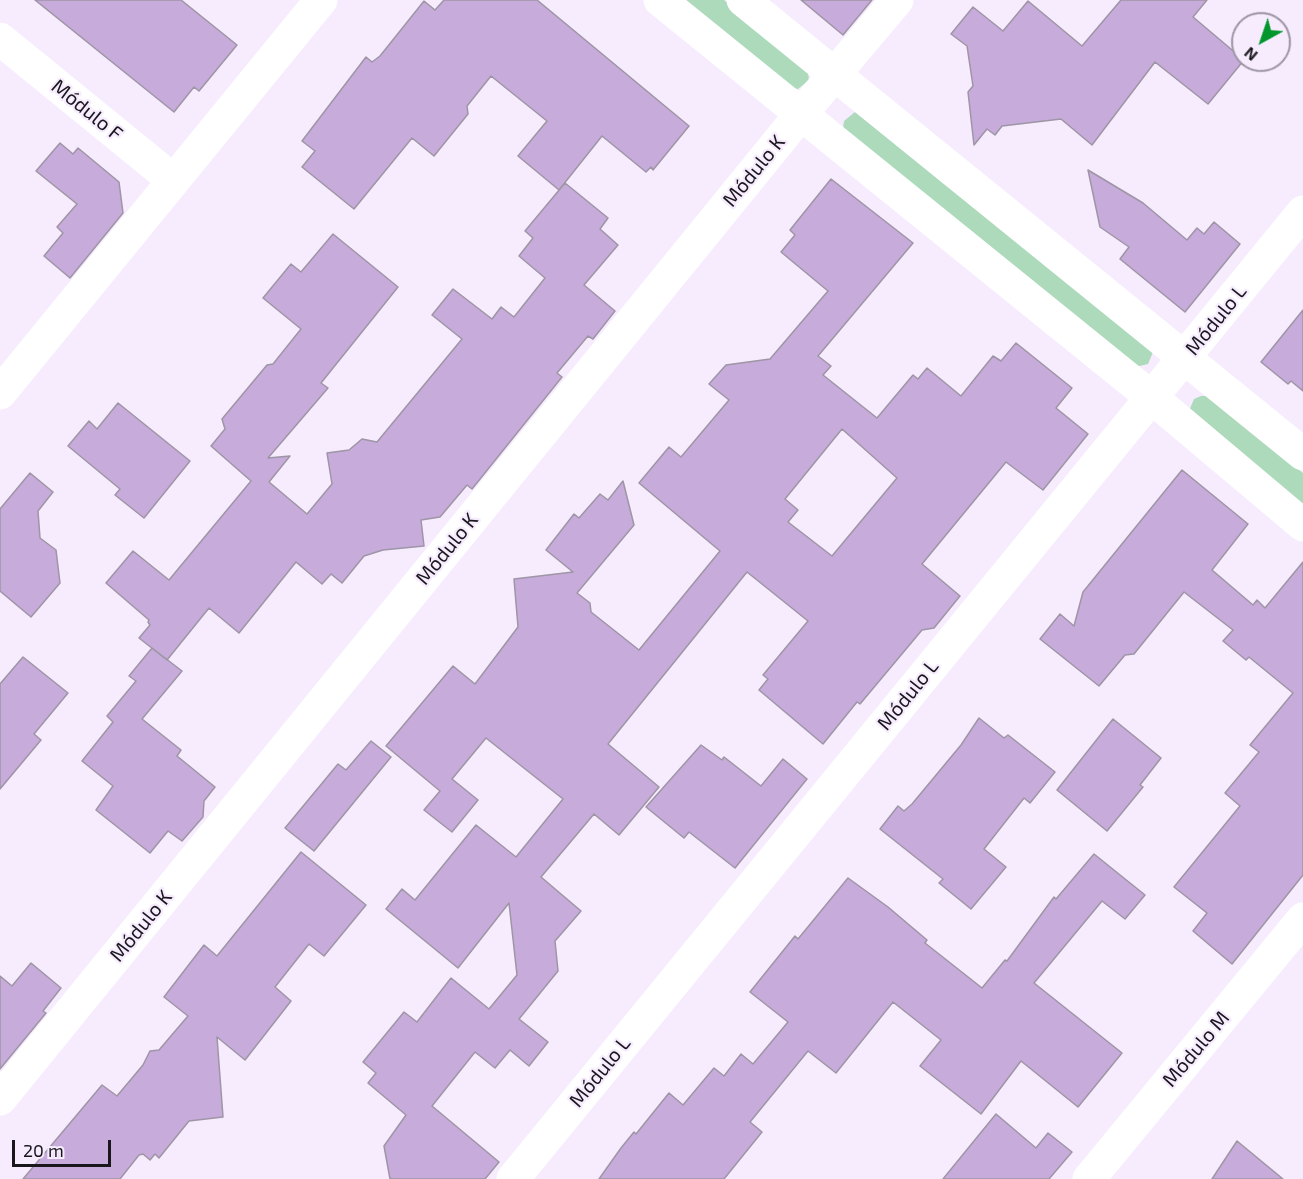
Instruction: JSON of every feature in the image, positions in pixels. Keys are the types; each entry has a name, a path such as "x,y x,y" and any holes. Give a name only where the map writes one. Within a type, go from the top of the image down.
{"street":[{"path":"0,393 321,0"},
{"path":"660,0 1151,397 1303,525"},
{"path":"743,0 1303,454"},
{"name":"Módulo K","path":"0,1099 801,114 897,0"},
{"name":"Módulo F","path":"0,39 173,180"},
{"name":"Módulo L","path":"513,1179 1303,212"},
{"name":"Módulo M","path":"1089,1179 1303,919"}],"green space":[{"path":"681,0 724,0 807,67 809,80 798,89 791,88"},
{"path":"855,112 1153,352 1148,364 1135,367 843,128 844,121"},
{"path":"1207,396 1303,473 1303,508 1189,411 1194,399"}],"building":[{"path":"35,0 181,0 237,45 199,91 194,87 174,112"},
{"path":"444,0 537,0 689,126 653,170 651,167 646,172 602,136 559,190 518,156 547,121 491,76 467,106 468,114 434,156 412,138 354,209 302,167 315,151 302,141 366,57 372,62 380,56 424,1 435,10"},
{"path":"801,0 872,0 843,35"},
{"path":"1121,0 1207,0 1193,17 1231,49 1231,72 1234,72 1208,104 1155,62 1092,145 1061,119 1002,126 995,135 987,129 974,145 968,92 973,86 967,46 951,34 973,7 1003,31 1028,1 1082,46"},
{"path":"60,143 73,154 78,148 119,182 123,213 70,278 44,256 63,233 57,227 77,204 36,171"},
{"path":"1088,170 1143,203 1187,240 1197,228 1204,234 1214,222 1240,244 1185,312 1120,259 1129,247 1100,227"},
{"path":"831,179 913,243 818,356 831,366 823,375 877,418 913,375 918,379 927,368 961,396 993,356 1001,361 1016,343 1072,388 1056,408 1088,434 1043,490 1006,462 922,564 960,596 934,628 922,630 860,704 857,702 823,744 759,690 768,679 763,675 808,621 747,572 608,744 659,787 619,835 594,814 541,877 581,911 555,941 558,971 519,1019 548,1042 529,1066 510,1050 495,1068 475,1052 432,1106 499,1162 485,1179 390,1179 384,1146 406,1115 368,1083 376,1073 363,1062 404,1012 417,1022 451,978 489,1009 517,975 509,903 458,968 386,909 402,889 415,900 476,825 516,857 563,799 486,738 452,779 478,800 452,832 424,810 440,791 386,746 453,666 475,684 518,627 514,579 573,572 546,550 574,514 579,518 600,494 608,500 623,481 634,525 577,593 590,603 591,612 639,650 720,551 639,483 669,447 681,457 729,400 709,384 726,365 770,359 828,291 781,252 795,235 790,230","holes":["842,429 897,478 832,556 788,522 798,510 785,499"]},
{"path":"565,183 608,218 600,229 618,245 584,285 615,311 593,339 588,336 557,373 562,377 472,489 467,485 440,517 421,520 424,546 383,550 364,556 342,583 331,574 322,584 296,562 239,633 209,608 167,660 139,638 150,625 149,620 106,583 133,551 169,580 251,481 211,446 225,429 222,419 267,365 273,364 301,329 263,298 291,264 301,272 333,234 398,287 321,383 328,388 268,458 290,456 269,482 307,514 332,484 327,453 349,450 362,439 377,442 462,339 432,315 453,289 492,319 501,307 514,317 545,278 519,256 533,238 525,231"},
{"path":"1303,310 1303,391 1291,381 1288,384 1261,362"},
{"path":"118,403 190,461 144,518 115,495 120,489 68,446 89,421 97,429"},
{"path":"1182,470 1248,524 1212,570 1253,605 1257,600 1265,608 1303,562 1303,875 1232,964 1193,931 1207,913 1174,887 1240,806 1225,793 1259,752 1250,745 1293,693 1249,657 1246,660 1223,641 1233,630 1184,592 1134,654 1125,655 1099,686 1040,639 1060,614 1074,626 1083,592"},
{"path":"30,473 53,492 38,511 40,538 56,550 60,583 31,617 0,591 0,509"},
{"path":"152,648 182,671 142,719 181,750 177,756 215,787 204,801 203,817 182,841 168,831 150,853 96,810 113,786 82,761 113,722 107,716 136,681 129,676"},
{"path":"23,657 68,693 34,734 41,740 0,789 0,684"},
{"path":"979,718 1004,738 1008,735 1055,772 1030,803 1024,798 984,849 1006,867 971,909 939,883 943,879 880,829 898,806 904,811 912,804 961,745"},
{"path":"1113,719 1161,758 1140,785 1143,787 1107,831 1057,790"},
{"path":"371,741 391,757 314,851 285,828 338,764 346,770"},
{"path":"701,745 722,760 724,757 761,786 783,759 807,779 735,868 689,832 684,838 646,807"},
{"path":"301,852 366,905 324,956 309,944 275,987 291,1001 245,1060 217,1037 223,1117 189,1121 159,1158 155,1154 150,1160 143,1154 139,1155 120,1179 23,1179 102,1085 117,1096 143,1065 150,1051 159,1050 188,1016 164,997 204,945 217,956"},
{"path":"1094,854 1145,895 1125,919 1102,901 1034,983 1122,1053 1078,1107 1021,1061 981,1114 920,1066 941,1040 893,1002 836,1073 808,1051 750,1122 762,1132 724,1179 599,1179 634,1132 636,1134 669,1093 683,1105 714,1068 724,1076 741,1054 753,1064 788,1022 750,992 795,936 798,939 848,878 888,907 927,940 925,943 982,988 1005,960 1007,961 1054,897 1056,899"},
{"path":"31,963 61,988 43,1011 46,1013 0,1069 0,976 12,986"},
{"path":"996,1114 1036,1148 1048,1133 1072,1152 1049,1179 943,1179"},
{"path":"1237,1141 1283,1179 1212,1179"}]}
